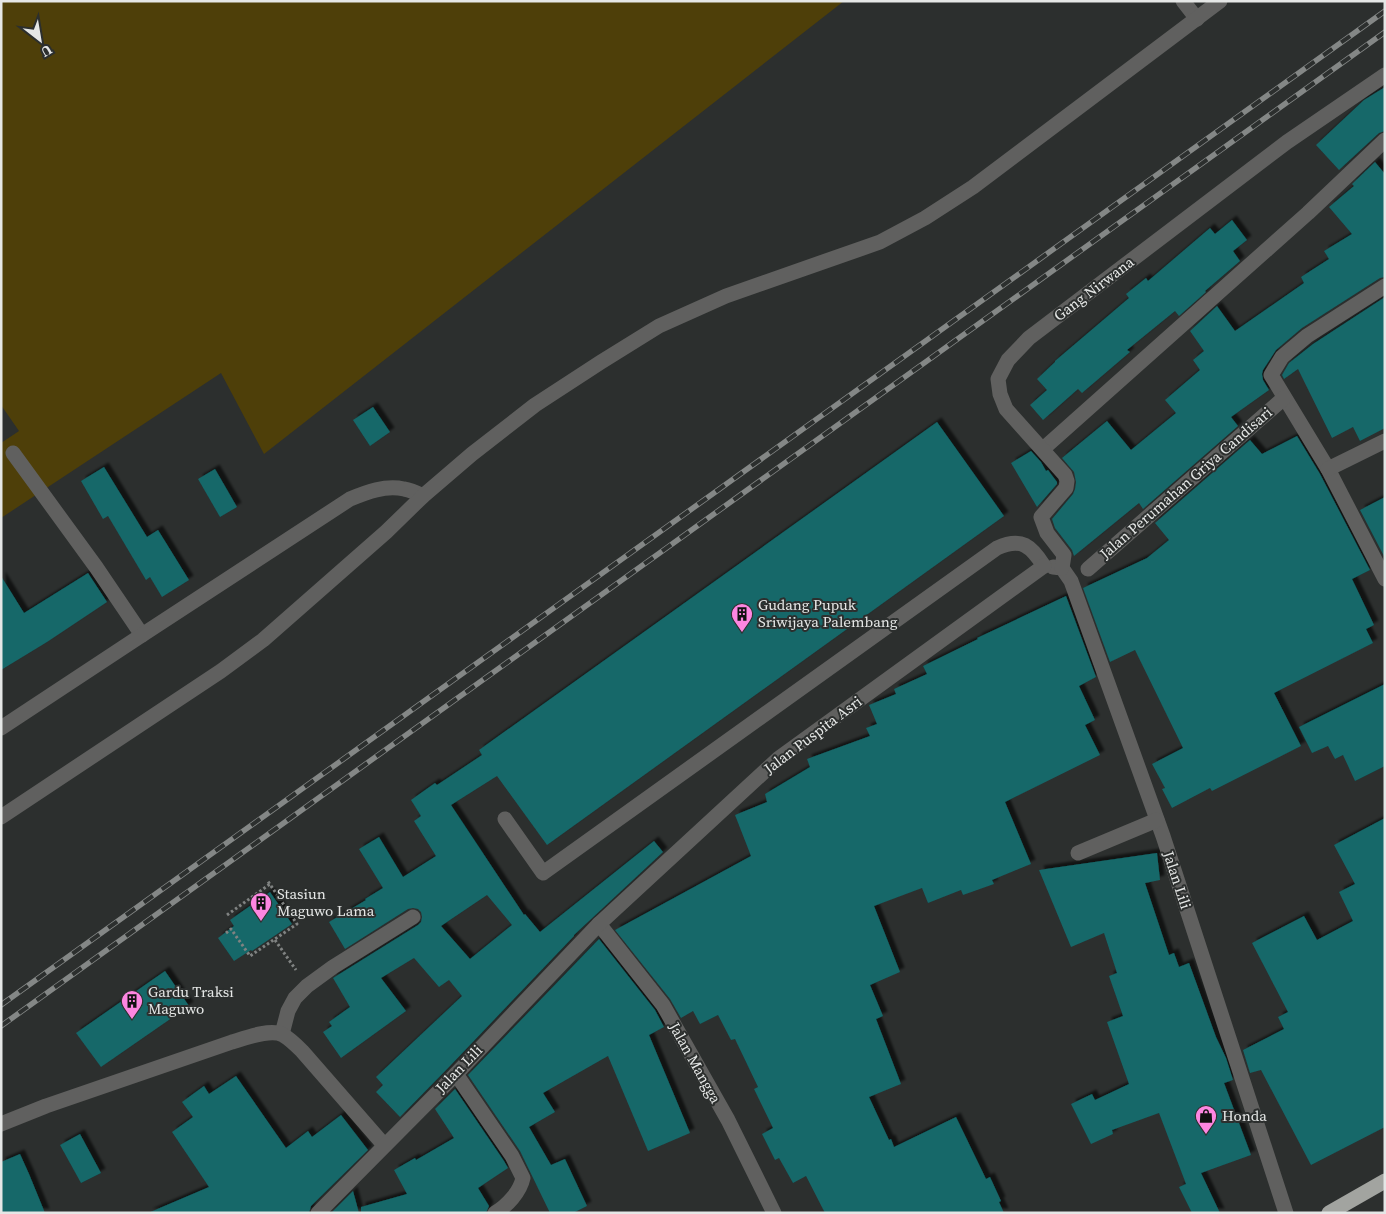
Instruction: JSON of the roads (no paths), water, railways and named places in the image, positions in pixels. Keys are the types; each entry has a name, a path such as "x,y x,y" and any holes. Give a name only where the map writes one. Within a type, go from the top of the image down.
{"highway":[{"path":"1329,1213 1385,1181"}],"street":[{"path":"1182,1 1197,19"},
{"path":"1,817 221,671 263,640 386,532 423,496 472,454 535,405 659,326 726,296 880,242 926,218 972,187 1220,1"},
{"name":"Gang Nirwana","path":"1062,568 1064,555 1047,533 1041,517 1066,488 1067,481 1065,475 1043,449 1006,409 1000,394 998,379 1008,360 1030,338 1287,142 1385,75"},
{"path":"1043,449 1300,220 1385,140"},
{"name":"Jalan Perumahan Griya Candisari","path":"1385,286 1307,336 1282,357 1271,375 1328,469 1385,579"},
{"name":"Jalan Perumahan Griya Candisari","path":"1088,569 1284,398"},
{"path":"1328,469 1385,441"},
{"path":"13,453 96,567 142,635"},
{"path":"1,728 350,499 367,492 388,488 405,489 423,496"},
{"path":"505,819 543,873 997,548 1016,543 1025,545 1034,550 1044,566 1062,568"},
{"name":"Jalan Puspita Asri","path":"599,924 779,758 1044,566"},
{"name":"Jalan Lili","path":"1062,568 1070,581 1157,820 1286,1213"},
{"path":"1078,853 1157,820"},
{"path":"282,1034 288,1011 307,986 333,967 413,917"},
{"name":"Jalan Lili","path":"318,1213 456,1074 599,924"},
{"name":"Jalan Mangga","path":"599,924 663,1005 728,1120 774,1213"},
{"path":"1,1124 46,1106 232,1042 268,1033 282,1034 291,1040 384,1145"},
{"path":"456,1074 512,1156 523,1178 520,1188 499,1212"}],"railway":[{"path":"1,1005 1385,11"},
{"path":"1,1026 1385,32"}],"place":[{"name":"Gudang Pupuk Sriwijaya Palembang","path":"742,633"},
{"name":"Stasiun Maguwo Lama","path":"261,922"},
{"name":"Gardu Traksi Maguwo","path":"132,1020"},
{"name":"Honda","path":"1206,1135"}]}
